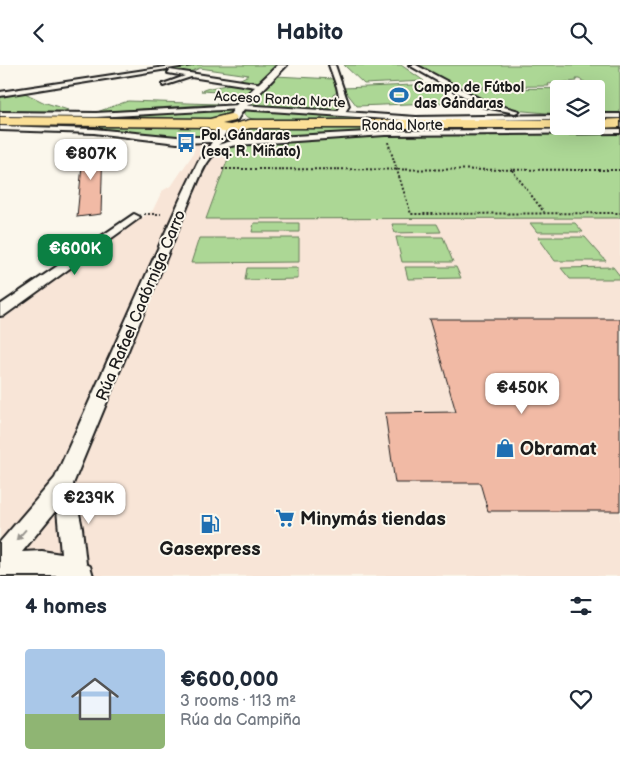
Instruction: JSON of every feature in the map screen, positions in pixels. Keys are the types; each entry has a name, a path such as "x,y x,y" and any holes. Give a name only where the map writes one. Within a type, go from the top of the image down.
{"highway":[{"name":"Ronda Norte","path":"0,121 229,123 550,120"},
{"path":"605,124 620,123"}],"main road":[{"path":"229,123 283,65"}],"street":[{"path":"0,95 189,65"},
{"path":"332,65 345,106 341,113"},
{"path":"412,65 484,104 505,110 544,114 550,117"},
{"path":"156,70 262,86"},
{"path":"165,85 192,75"},
{"name":"Acceso Ronda Norte","path":"0,114 96,115 229,123 341,113 445,119 550,120"},
{"path":"605,117 620,116"},
{"path":"177,139 229,123 238,142"},
{"name":"Rúa Rafael Cadórniga Carro","path":"0,558 20,538 63,484 188,193 208,153 229,123"},
{"path":"0,128 94,131 177,139 190,142 208,153 229,143 386,133 620,131"},
{"path":"0,312 134,217"},
{"path":"0,568 20,563 49,563 78,573 63,484"}],"path":[{"path":"386,133 411,214 620,213"},
{"path":"222,169 620,170"},
{"path":"512,170 544,212"}],"shaded area":[{"path":"605,132 620,132 620,576 0,576 0,319 153,210 162,191 172,185 193,154 194,150 192,147 180,143 184,140 232,145 365,135 550,133 550,135 605,135"}],"green space":[{"path":"196,65 279,65 261,84 236,81 249,75 200,68 185,74 164,71"},
{"name":"Campo de Fútbol das Gándaras","path":"344,65 401,65 424,81 364,84"},
{"path":"417,65 620,65 620,114 605,115 605,80 550,80 549,86 460,87"},
{"path":"275,76 334,79 338,91 333,95 339,111 247,105"},
{"path":"231,83 257,86 249,94 201,91 223,86"},
{"name":"Campo de Fútbol das Gándaras","path":"436,84 459,102 357,106 343,88"},
{"path":"463,89 550,89 550,113 512,110 487,103"},
{"path":"23,92 43,102 68,110 60,113 0,113 0,96"},
{"path":"128,101 217,104 97,112"},
{"path":"230,109 231,111 224,115 208,119 0,118 0,115"},
{"path":"249,109 390,119 392,121 276,121 252,119 244,115 244,112"},
{"path":"0,123 201,127 209,129 212,137 197,140 95,129 0,126"},
{"path":"276,127 422,128 422,131 235,140 227,137 244,129"},
{"path":"605,132 620,132 620,218 206,219 229,156 218,155 223,149 232,145 365,135 550,133 550,135 605,135"},
{"path":"254,223 299,223 299,232 252,232"},
{"path":"530,223 575,223 583,232 537,232"},
{"path":"392,224 437,224 441,232 395,233"},
{"path":"396,237 443,237 453,262 402,262"},
{"path":"538,237 585,237 606,261 555,261"},
{"path":"199,238 299,238 299,262 191,263"},
{"path":"405,267 456,267 461,278 408,279"},
{"path":"613,267 620,276 620,279 570,279 561,268"},
{"path":"247,268 298,268 298,279 245,280"}],"building":[{"path":"103,143 101,214 77,217 84,145"},
{"name":"Obramat","path":"429,319 620,319 620,511 488,511 480,483 395,483 385,413 456,412"}],"place":[{"name":"Campo de Fútbol das Gándaras","path":"399,95"},
{"name":"Pol. Gándaras (esq. R. Miñato)","path":"186,143"},
{"name":"Obramat","path":"505,448"},
{"name":"Minymás tiendas","path":"285,518"},
{"name":"Gasexpress","path":"210,524"}]}
